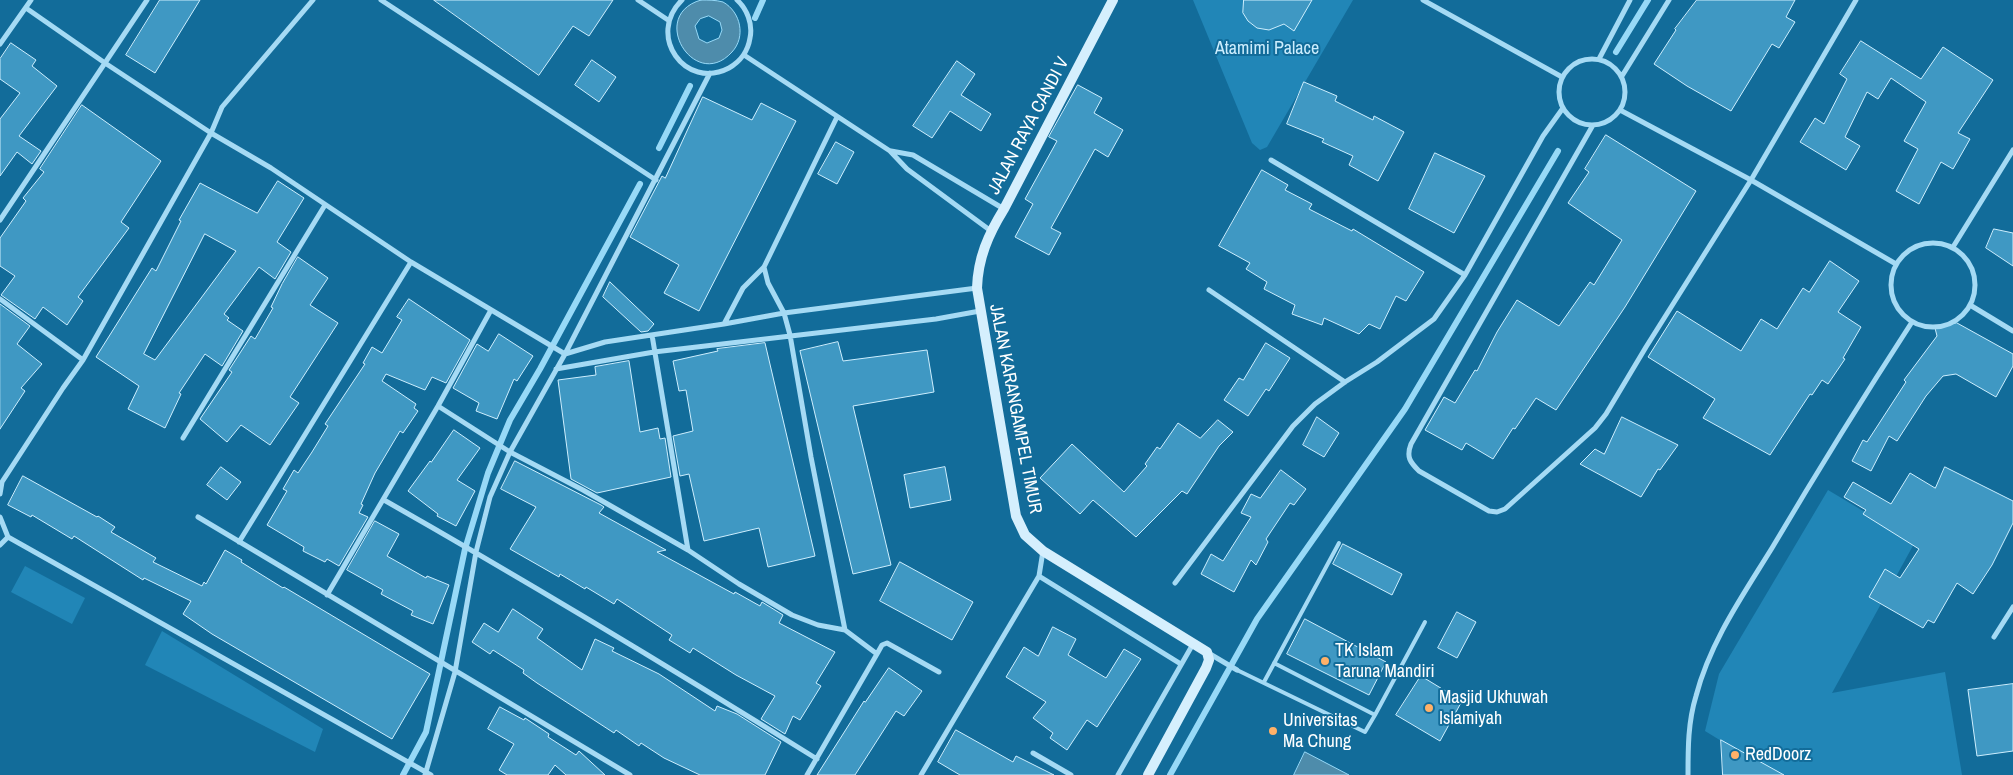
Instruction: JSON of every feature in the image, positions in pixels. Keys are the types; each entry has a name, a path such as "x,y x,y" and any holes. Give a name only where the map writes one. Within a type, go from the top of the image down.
{"street":[{"path":"0,44 31,0"},
{"path":"0,220 147,0"},
{"path":"0,494 2,482 62,388 83,360 211,134 222,107 313,0"},
{"path":"381,0 656,180"},
{"path":"638,0 668,20"},
{"path":"682,0 675,6 668,20 668,40 676,57 691,69 710,73 723,71 735,65 744,55 750,39 750,22 746,11 737,0"},
{"name":"JALAN RAYA CANDI V","path":"978,268 991,231 1113,0"},
{"path":"1423,0 1562,77"},
{"path":"1599,59 1630,0"},
{"path":"1622,76 1669,0"},
{"path":"1593,125 1407,454 1410,462 1419,472 1489,511 1497,512 1505,509 1600,422 1751,180 1856,0"},
{"path":"26,8 211,134 271,168 411,262 564,353 605,342 784,313 976,288"},
{"path":"744,55 890,151 907,169 991,231"},
{"path":"1591,58 1608,62 1622,76 1625,93 1624,102 1620,110 1611,119 1593,125 1576,121 1563,108 1559,93 1562,77 1574,64 1591,58"},
{"path":"0,517 8,537 427,774 455,672 474,551 490,497 509,451 556,369 710,73"},
{"path":"1175,583 1293,426 1315,404 1377,362 1434,319 1465,275 1542,136 1563,108"},
{"path":"1620,110 1751,180 1896,264"},
{"path":"724,324 744,288 764,266 837,117"},
{"path":"1952,247 2013,150"},
{"path":"890,151 913,155 1004,209"},
{"path":"1271,160 1465,275"},
{"path":"183,438 325,205"},
{"path":"1927,242 1940,243 1952,247 1963,255 1971,266 1975,278 1975,292 1970,305 1962,316 1951,323 1938,327 1912,322 1902,313 1895,302 1891,290 1892,276 1896,264 1909,250 1927,242"},
{"path":"239,542 411,262"},
{"path":"764,266 768,282 784,313 790,335 811,457 845,630"},
{"name":"JALAN KARANGAMPEL TIMUR","path":"978,268 976,288 1016,516 1025,535 1042,551 1237,670"},
{"path":"1209,290 1345,382"},
{"path":"0,299 83,360"},
{"path":"1970,305 2013,331"},
{"path":"327,595 384,500 491,310"},
{"path":"556,369 654,352 936,319 980,311"},
{"path":"1688,775 1689,730 1696,696 1707,662 1721,632 1912,322"},
{"path":"652,335 688,550"},
{"path":"438,406 509,451 583,490 688,550 792,615 818,625 845,630 877,654"},
{"path":"384,500 642,651 817,758"},
{"path":"198,517 630,775"},
{"path":"0,545 8,537"},
{"path":"921,775 1039,576 1042,551"},
{"path":"1039,576 1181,664"},
{"path":"1994,636 2013,607"},
{"path":"806,775 882,645 887,643 939,672"},
{"path":"1118,775 1193,643"},
{"path":"1148,775 1206,668 1209,660 1207,652"},
{"path":"1033,753 1071,775"}],"lane":[{"path":"1264,682 1339,543"},
{"path":"1237,670 1365,732 1425,622"},
{"path":"1274,663 1375,714"}],"green space":[{"name":"Atamimi Palace","path":"1193,0 1353,0 1267,147 1260,150 1252,143"},
{"path":"1828,490 1915,542 1832,693 1945,672 1962,775 1777,775 1705,731 1719,674"},
{"path":"25,566 85,598 72,624 11,592"},
{"path":"162,631 323,729 315,752 145,665"}],"shaded area":[{"path":"701,0 720,1 729,6 740,25 739,39 732,52 718,62 704,63 692,58 682,47 677,34 678,20 685,8","holes":["709,16 720,22 722,30 719,38 707,43 699,39 695,26 700,19"]},
{"path":"1305,752 1349,775 1294,775"}],"building":[{"path":"160,0 200,0 155,73 126,55"},
{"path":"434,0 613,0 589,36 573,26 539,75"},
{"path":"1244,0 1312,0 1294,31 1284,24 1269,30 1257,28 1248,21 1243,13"},
{"path":"1697,0 1795,0 1786,17 1795,22 1779,48 1772,44 1731,111 1687,86 1654,64 1675,29"},
{"path":"1861,41 1921,79 1943,47 1993,80 1958,133 1970,139 1953,169 1941,162 1919,204 1896,191 1918,149 1904,141 1926,102 1891,78 1878,99 1867,92 1845,137 1860,146 1846,170 1800,142 1815,118 1824,124 1847,79 1840,74"},
{"path":"11,43 36,60 32,66 57,86 19,136 41,151 32,164 17,152 0,176 0,119 20,93 0,79 0,59"},
{"path":"592,60 616,77 599,102 575,85"},
{"path":"957,61 975,74 961,95 991,114 981,131 950,111 932,138 913,126"},
{"path":"1304,82 1337,96 1335,101 1373,120 1374,116 1404,132 1378,181 1349,165 1353,156 1322,142 1324,139 1287,124"},
{"path":"1078,85 1102,98 1094,113 1123,130 1108,157 1095,149 1051,228 1061,233 1049,255 1015,237 1033,204 1025,199 1057,141 1049,137"},
{"path":"703,97 752,120 761,103 796,121 699,311 664,293 679,265 630,237 662,176 665,178"},
{"path":"82,105 161,161 121,222 129,228 78,297 83,301 67,325 43,307 35,319 1,295 15,276 0,266 0,238 26,201 23,198 44,172 40,169"},
{"path":"1606,135 1696,191 1625,307 1556,410 1536,398 1515,429 1513,428 1493,459 1466,443 1462,450 1425,430 1444,397 1455,403 1475,370 1477,371 1497,332 1517,300 1559,326 1590,282 1594,285 1622,240 1568,203 1589,172 1585,169"},
{"path":"836,142 854,152 837,184 818,174"},
{"path":"1435,153 1485,176 1454,233 1409,209"},
{"path":"1262,170 1288,185 1285,190 1312,204 1309,209 1352,231 1353,229 1424,272 1406,301 1396,296 1380,329 1369,324 1359,334 1324,318 1322,325 1292,314 1295,305 1264,289 1267,282 1246,269 1250,263 1219,246"},
{"path":"278,181 304,198 277,242 291,252 275,279 259,267 224,314 229,318 227,320 243,331 222,366 205,354 179,393 181,394 165,428 128,409 139,386 96,357 152,268 156,271 181,221 179,220 200,183 257,213","holes":["205,234 236,251 155,360 144,354"]},
{"path":"1994,229 2013,233 2013,266 1986,248"},
{"path":"298,257 328,278 310,305 338,323 290,397 299,403 270,445 241,425 227,442 200,419 232,372 229,370 251,336 255,339 273,308 271,307 282,284"},
{"path":"1830,261 1859,281 1838,312 1861,327 1843,358 1845,359 1828,384 1822,380 1812,395 1810,394 1770,455 1703,418 1715,399 1648,357 1677,311 1741,351 1761,319 1777,329 1803,288 1809,292"},
{"path":"610,282 654,324 648,331 641,332 603,297"},
{"path":"409,299 470,340 446,383 432,377 425,390 386,374 382,381 416,404 414,408 418,411 403,433 400,431 375,473 359,513 368,517 339,566 327,559 325,562 303,551 304,547 267,525 287,491 283,489 294,470 298,473 312,452 328,426 325,424 365,364 363,363 372,347 382,353 402,320 397,317"},
{"path":"0,304 30,326 17,344 42,364 21,388 25,391 0,429"},
{"path":"1957,323 2013,354 2013,366 1996,397 1956,374 1943,376 1926,396 1897,441 1889,436 1871,471 1852,461 1863,440 1867,442 1906,382 1904,380 1937,336 1935,328"},
{"path":"499,334 533,356 517,381 514,379 497,419 476,411 479,403 453,388 477,344 488,351"},
{"path":"838,342 843,361 927,350 934,392 853,406 891,565 853,574 800,351"},
{"path":"765,343 815,556 768,567 759,528 704,541 689,474 680,476 673,436 693,431 686,390 679,391 673,361 718,351 717,349"},
{"path":"1266,343 1290,358 1269,391 1266,389 1248,416 1224,400 1239,378 1243,380"},
{"path":"629,361 640,432 658,428 660,439 665,438 671,477 597,493 571,479 558,380 596,375 595,367"},
{"path":"1317,417 1339,433 1324,457 1303,445"},
{"path":"1622,417 1678,445 1660,470 1658,469 1641,497 1580,464 1595,449 1604,454"},
{"path":"1218,420 1233,432 1219,446 1187,494 1182,491 1136,537 1093,500 1080,514 1040,478 1072,444 1124,492 1147,466 1145,464 1157,447 1160,449 1178,423 1200,438"},
{"path":"454,430 480,448 457,480 475,491 456,526 437,516 438,514 408,491"},
{"path":"515,461 601,505 604,507 599,513 666,550 657,552 734,594 735,592 760,606 762,602 783,615 779,623 835,652 816,683 821,686 800,720 793,716 785,734 761,719 775,696 736,675 693,648 690,653 669,640 672,635 617,599 614,604 586,587 585,589 560,574 559,577 510,549 536,507 501,489"},
{"path":"221,467 241,482 227,500 207,485"},
{"path":"945,467 951,500 910,508 904,475"},
{"path":"1945,467 2013,501 2013,523 1992,565 1973,594 1957,583 1934,623 1928,620 1923,628 1869,597 1885,569 1900,578 1919,549 1863,514 1866,510 1844,497 1853,482 1891,504 1910,473 1935,488"},
{"path":"1281,470 1306,489 1294,505 1290,503 1266,539 1268,542 1256,565 1251,560 1234,592 1201,574 1211,554 1223,561 1251,517 1241,513 1251,494 1260,498"},
{"path":"23,476 115,527 111,532 156,558 153,562 202,586 204,582 206,584 225,550 283,588 430,674 392,739 212,634 183,614 191,601 144,578 143,580 74,536 72,539 32,515 31,517 8,505"},
{"path":"375,521 399,534 387,556 426,578 427,576 449,585 433,624 411,615 413,611 381,594 383,590 347,570"},
{"path":"1343,544 1402,574 1392,595 1333,564"},
{"path":"900,562 973,602 952,640 880,601"},
{"path":"513,609 543,629 537,638 582,670 595,639 614,648 612,651 659,674 715,711 717,706 737,714 781,742 765,775 700,775 664,758 641,743 639,746 616,730 614,733 537,683 523,673 524,670 493,650 490,654 472,642 484,623 498,632"},
{"path":"1457,612 1476,622 1457,658 1438,648"},
{"path":"1305,619 1386,662 1369,695 1287,654"},
{"path":"1053,627 1076,639 1068,655 1106,678 1124,649 1141,659 1097,727 1087,720 1067,750 1050,738 1053,733 1033,718 1046,702 1006,677 1024,647 1038,656"},
{"path":"889,668 922,691 904,716 896,711 855,775 817,775 864,701"},
{"name":"Masjid Ukhuwah Islamiyah","path":"1421,676 1462,701 1440,741 1396,715"},
{"path":"2013,684 2013,751 1977,756 1968,690"},
{"path":"500,707 524,720 525,718 549,734 548,737 576,755 579,751 605,775 566,775 555,765 548,775 507,775 499,770 514,744 488,729"},
{"path":"956,730 1013,762 1016,756 1054,775 960,775 938,762"},
{"name":"RedDoorz","path":"1721,740 1784,775 1723,775"}],"waterway":[{"path":"755,18 763,0"},
{"path":"1616,52 1648,0"},
{"path":"659,148 690,86"},
{"path":"1170,775 1257,619 1405,409 1558,151"},
{"path":"403,775 426,732 465,549 488,473 510,420 540,369 640,184"}],"place":[{"name":"TK Islam Taruna Mandiri","path":"1325,661"},
{"name":"Masjid Ukhuwah Islamiyah","path":"1429,708"},
{"name":"Universitas Ma Chung","path":"1273,731"},
{"name":"RedDoorz","path":"1735,755"}]}
